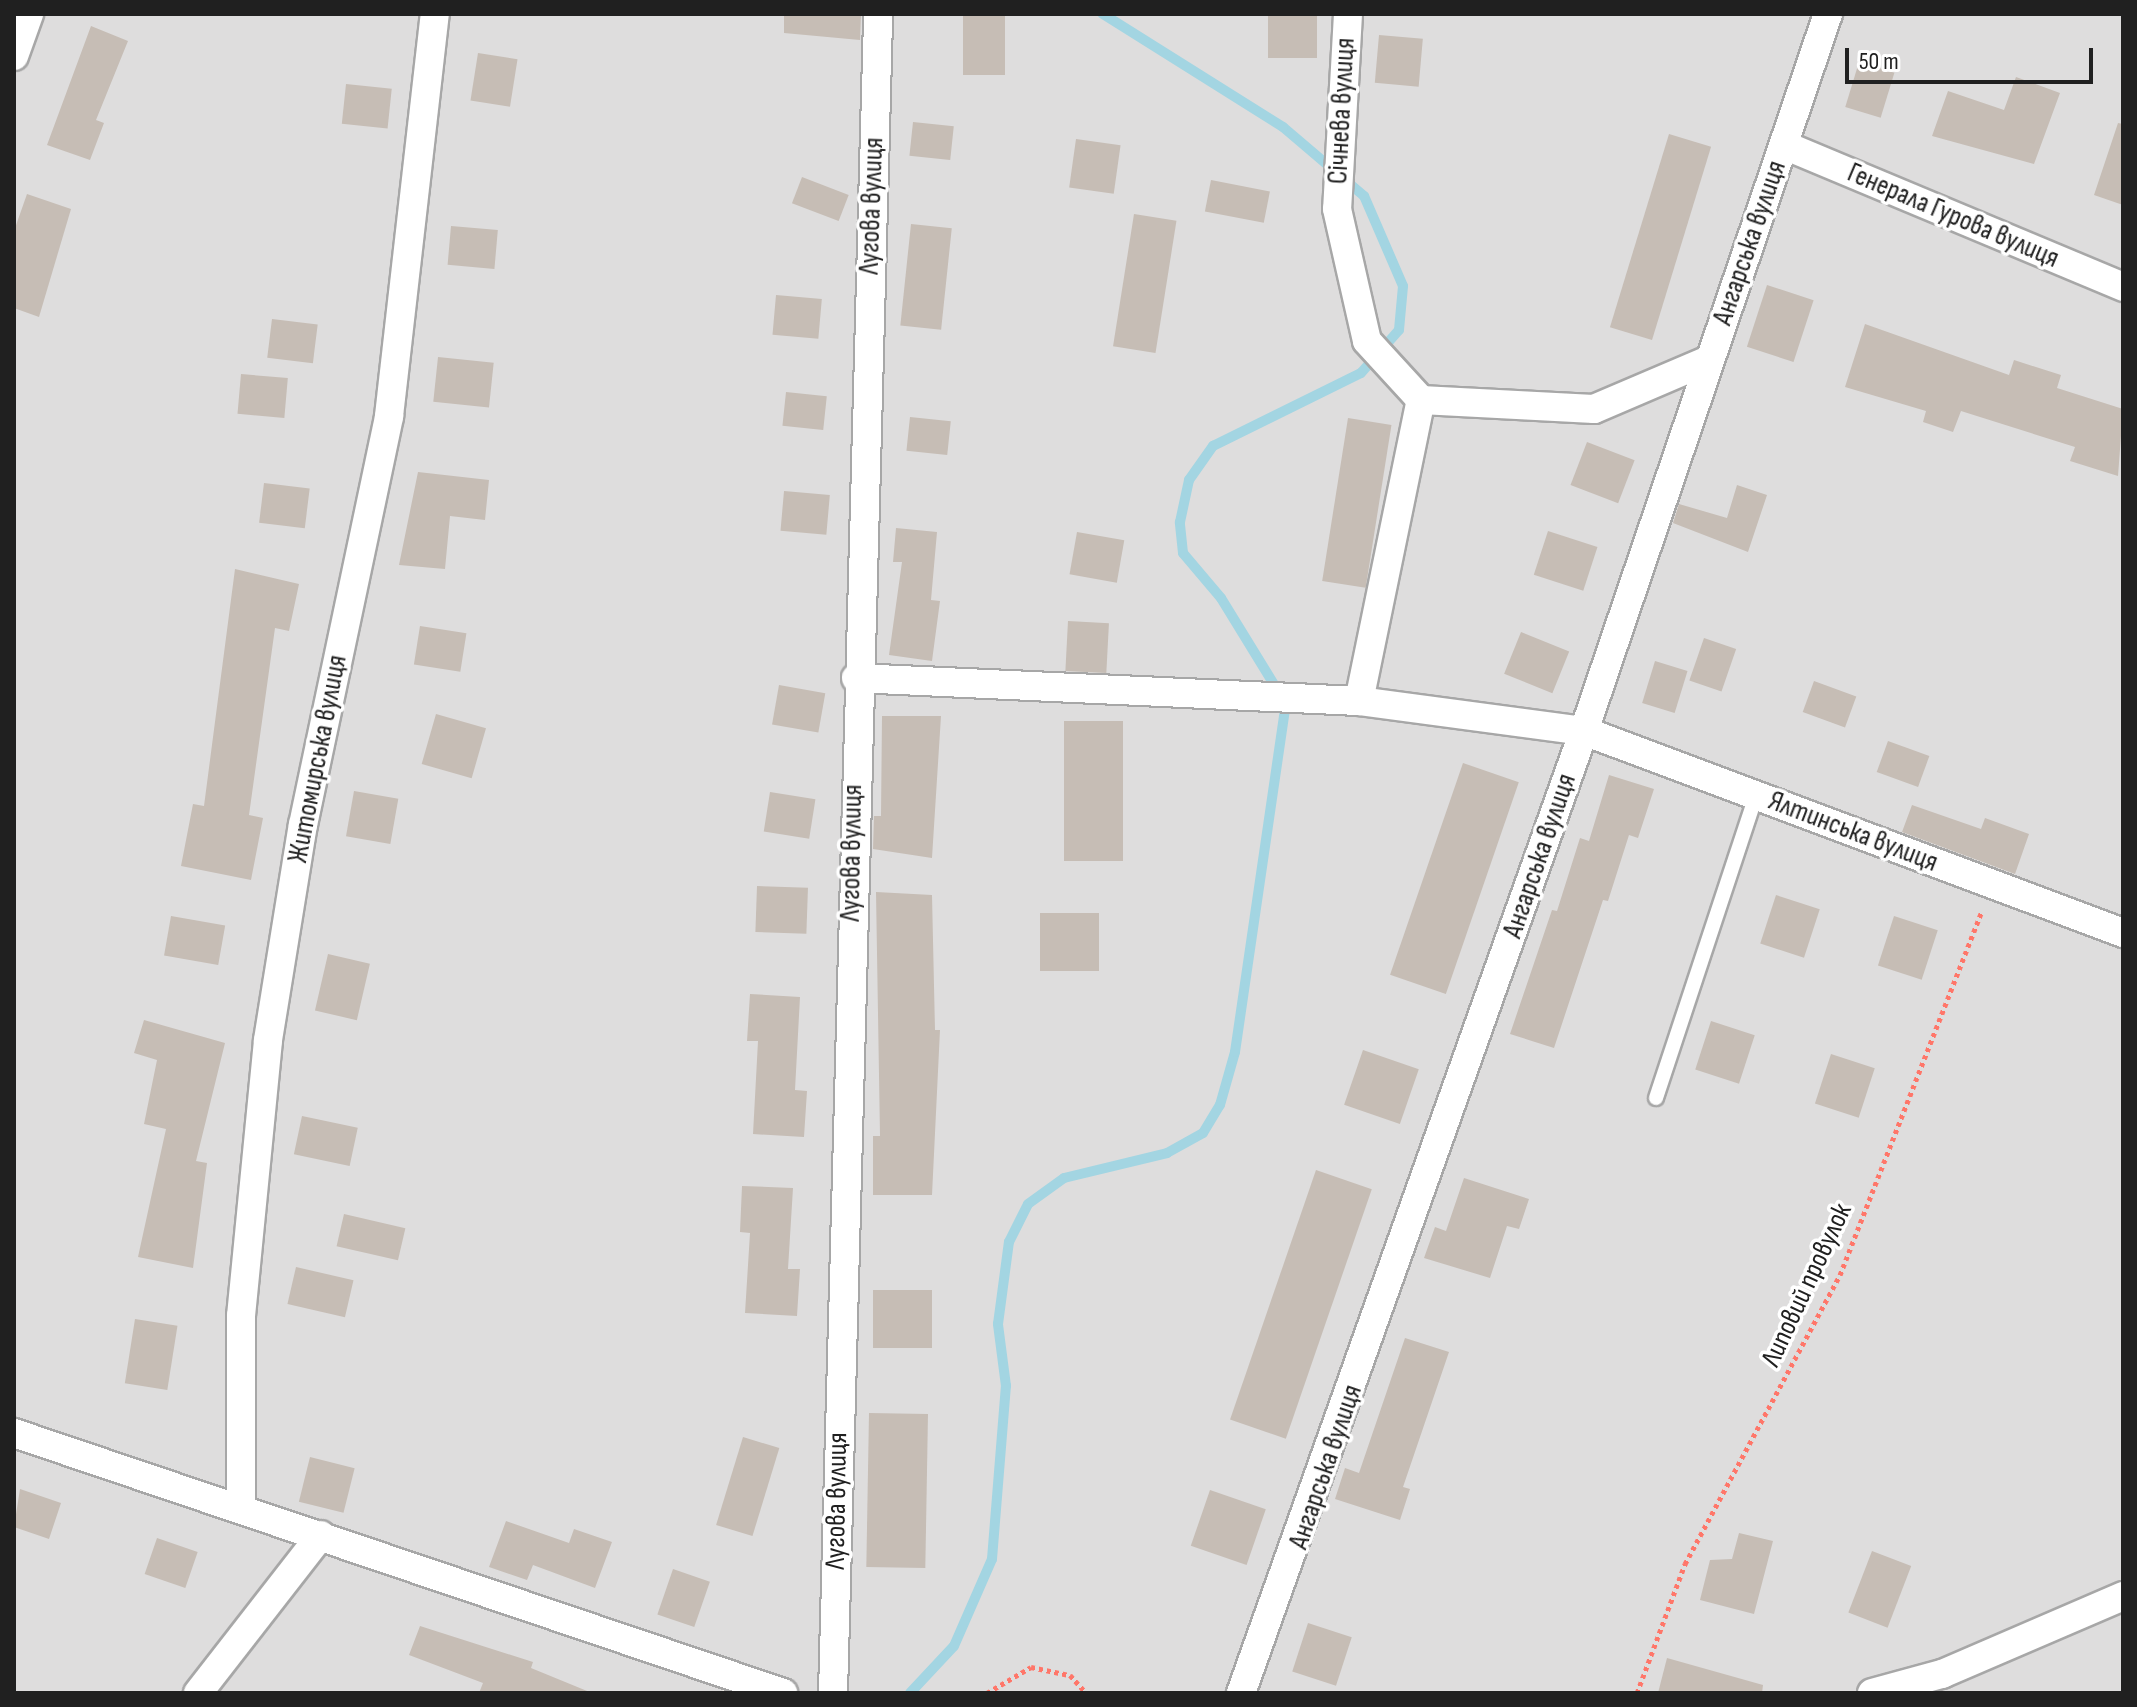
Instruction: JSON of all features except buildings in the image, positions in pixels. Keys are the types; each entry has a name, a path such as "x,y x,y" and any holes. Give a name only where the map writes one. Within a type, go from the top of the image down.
{"street":[{"path":"14,56 29,14"},
{"name":"Житомирська вулиця","path":"241,1508 241,1316 268,1040 303,825 389,416 435,14"},
{"name":"Лугова вулиця","path":"833,1693 856,678 878,14"},
{"name":"Січнева вулиця","path":"1348,14 1337,209 1367,341 1421,400"},
{"name":"Ангарська вулиця","path":"1241,1693 1584,731 1828,14"},
{"name":"Генерала Гурова вулиця","path":"1784,145 2123,287"},
{"path":"1359,701 1421,400 1594,409 1709,360"},
{"name":"Ялтинська вулиця","path":"856,678 1359,701 1584,731 2123,933"},
{"path":"14,1433 783,1693"},
{"path":"198,1693 321,1535"},
{"path":"1872,1693 1942,1674 2123,1596"}],"lane":[{"path":"1656,1098 1756,795"}],"path":[{"name":"Липовий провулок","path":"1637,1693 1685,1564 1840,1275 1992,884"},
{"path":"987,1693 1031,1667 1070,1675 1086,1693"}],"shaded area":[{"path":"14,14 2123,14 2123,1693 744,1693 725,1686 721,1693 14,1693"}],"waterway":[{"path":"910,1693 954,1646 992,1559 1006,1386 998,1324 1009,1242 1028,1204 1064,1178 1167,1153 1203,1133 1220,1105 1235,1052 1286,704 1221,598 1183,553 1180,522 1189,480 1213,446 1361,373 1399,330 1403,286 1364,196 1283,127 1103,14"}]}
